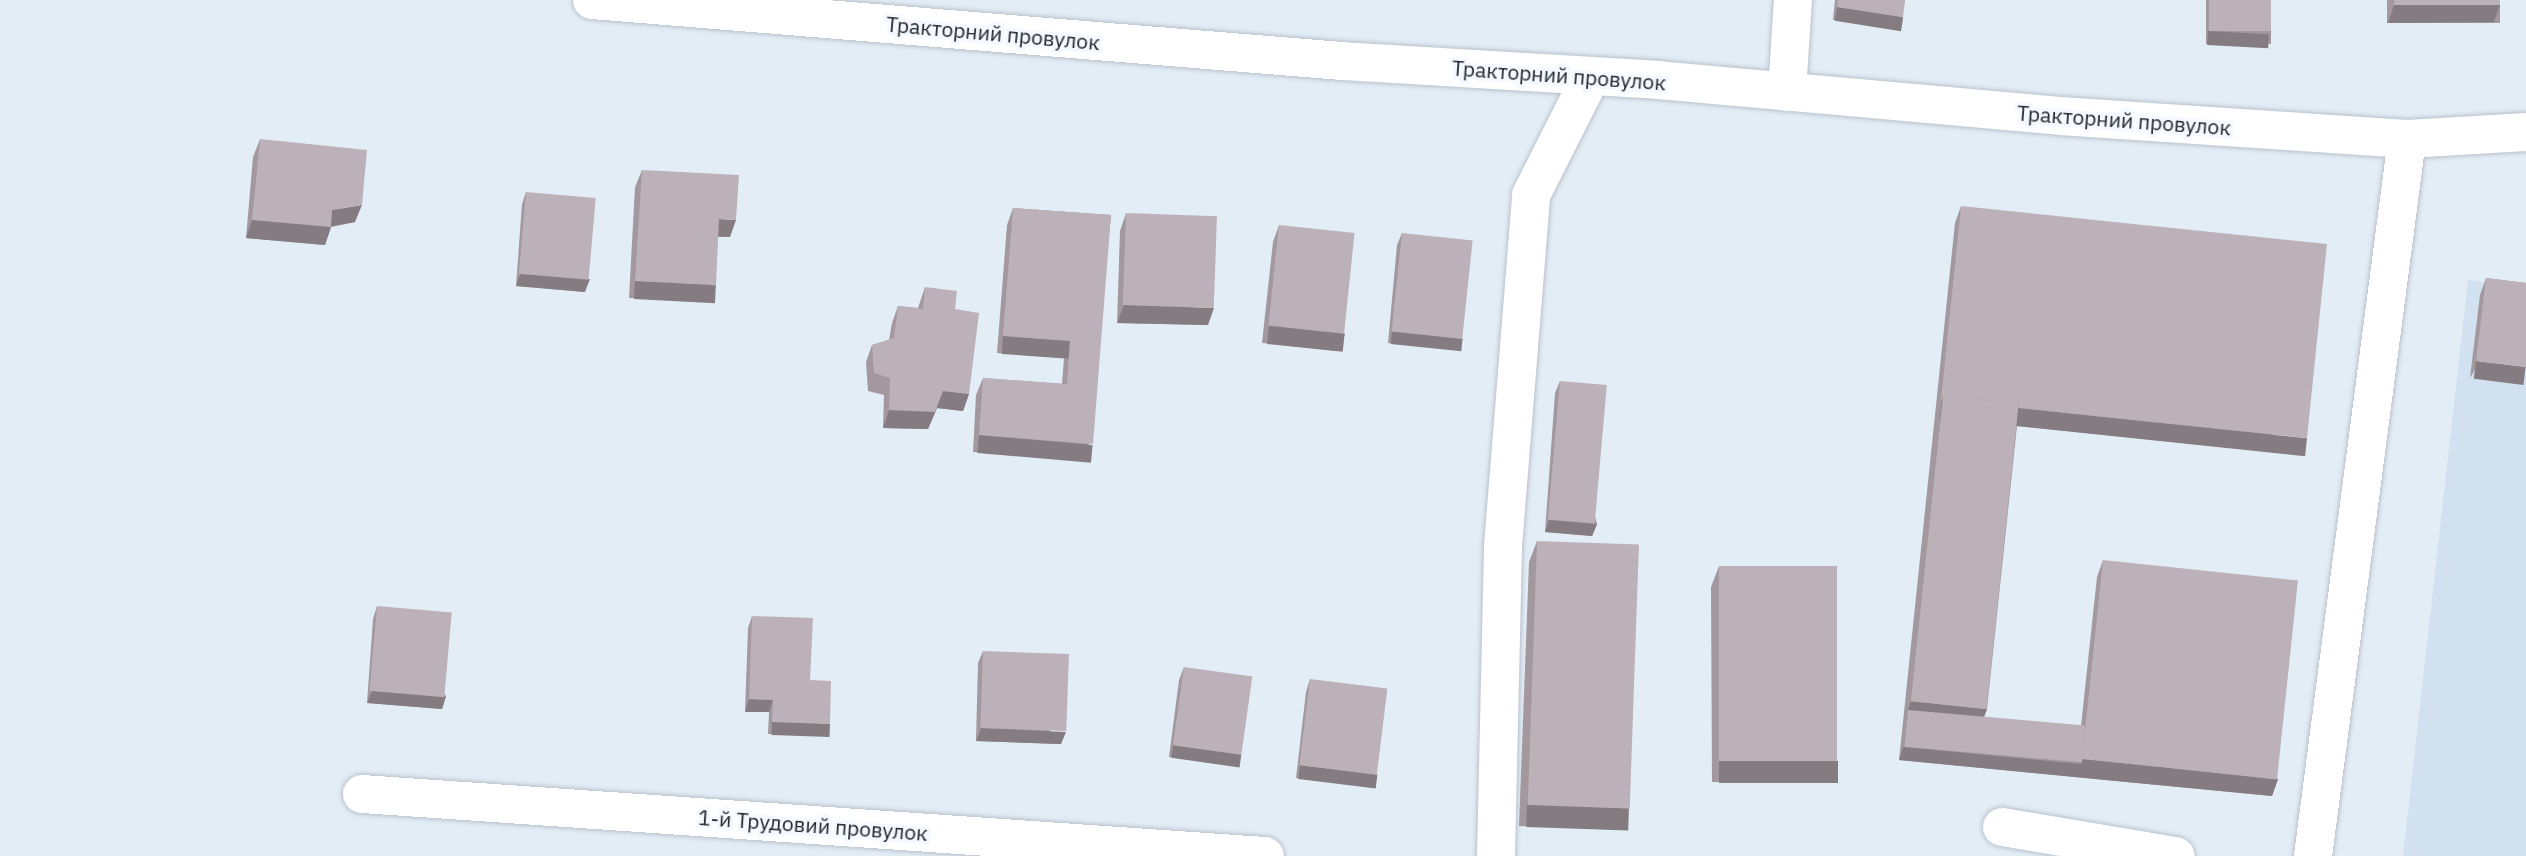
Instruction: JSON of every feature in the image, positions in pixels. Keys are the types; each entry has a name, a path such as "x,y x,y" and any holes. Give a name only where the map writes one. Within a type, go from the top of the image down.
{"street":[{"name":"Тракторний провулок","path":"592,0 1328,60 1591,76 2060,116 2407,139 2526,132"},
{"path":"1787,92 1793,0"},
{"path":"1496,856 1503,546 1531,195 1591,76"},
{"path":"2314,856 2407,139"},
{"name":"1-й Трудовий провулок","path":"362,794 1265,856"},
{"path":"2002,827 2176,856"}],"shaded area":[{"path":"2468,280 2526,287 2526,856 2403,856"}],"building":[{"path":"1838,0 1905,0 1903,17 1837,7"},
{"path":"2209,0 2271,0 2271,31 2209,31"},
{"path":"2394,0 2500,0 2500,5 2394,5"},
{"path":"260,139 367,150 362,205 332,210 331,227 252,220"},
{"path":"642,170 739,175 736,220 719,219 716,285 635,281"},
{"path":"526,192 596,198 589,280 519,274"},
{"path":"1961,206 2327,244 2307,438 2019,408 2019,404 1943,396 1941,400"},
{"path":"1013,208 1111,215 1093,444 979,435 983,378 1067,384 1070,341 1003,336"},
{"path":"1126,213 1217,216 1214,308 1123,305"},
{"path":"1279,225 1355,233 1344,333 1268,325"},
{"path":"1402,233 1473,240 1462,339 1392,331"},
{"path":"2486,278 2526,283 2526,367 2476,361"},
{"path":"925,287 957,291 955,309 979,313 969,394 943,391 935,412 889,410 890,378 874,373 872,345 894,338 898,306 923,309"},
{"path":"1560,381 1607,385 1595,524 1548,519"},
{"path":"1943,396 2019,404 1986,709 1911,701"},
{"path":"1537,541 1639,545 1630,808 1528,805"},
{"path":"2103,560 2298,580 2277,779 2082,759"},
{"path":"1719,566 1837,566 1837,761 1719,761"},
{"path":"377,606 452,613 444,697 370,691"},
{"path":"752,616 813,618 810,680 831,681 830,724 772,722 773,700 749,699"},
{"path":"983,651 1069,654 1066,731 980,728"},
{"path":"1184,667 1252,677 1241,755 1173,745"},
{"path":"1310,679 1387,689 1377,775 1299,765"},
{"path":"1908,710 2085,726 2082,762 1905,747"}]}
